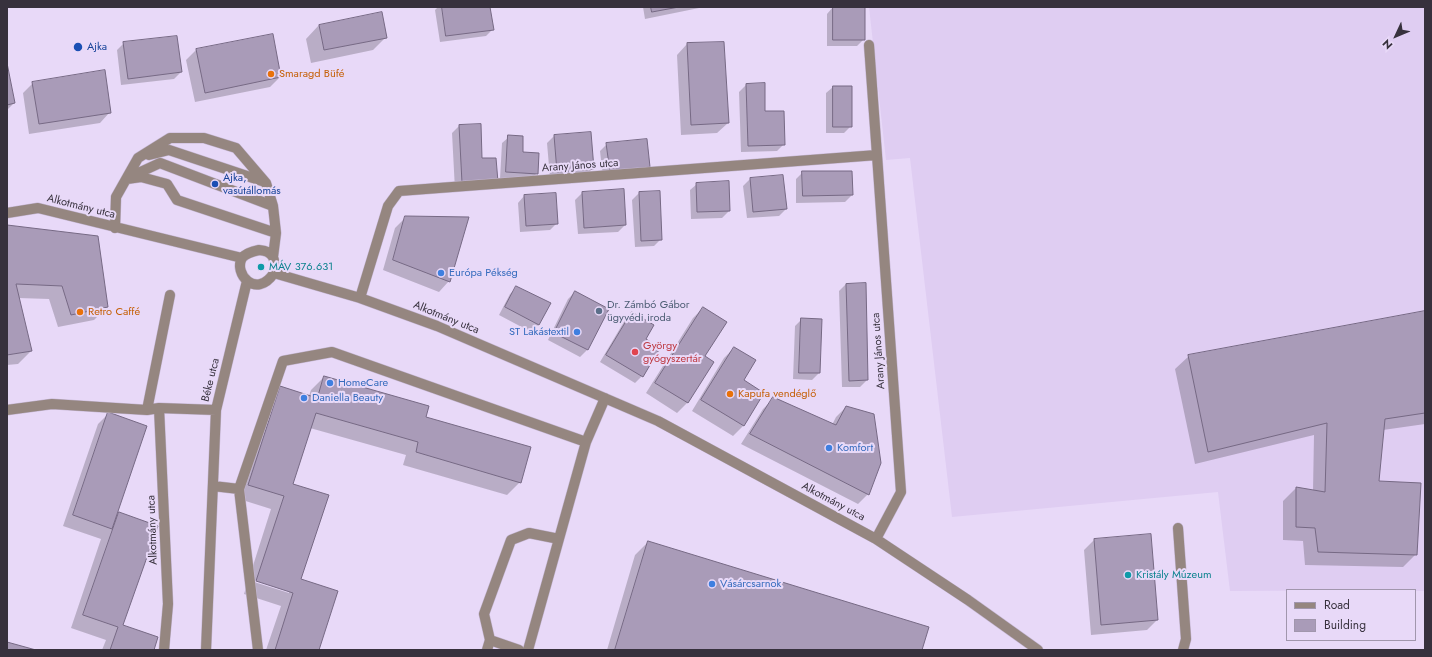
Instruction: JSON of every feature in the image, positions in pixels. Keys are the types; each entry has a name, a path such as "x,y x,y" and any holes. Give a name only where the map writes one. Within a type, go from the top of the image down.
{"street":[{"name":"Arany János utca","path":"869,45 901,492 876,539"},
{"path":"115,228 116,197 138,158 170,138 204,138 236,148 266,183 273,206 276,233 272,257"},
{"path":"138,158 169,150 266,183"},
{"name":"Arany János utca","path":"360,298 388,206 399,191 877,155"},
{"path":"126,179 160,163 273,206"},
{"path":"126,179 141,177 166,184 177,200 276,233"},
{"name":"Alkotmány utca","path":"7,213 38,208 242,258"},
{"path":"259,250 270,253 272,257 275,261 274,273 271,278 261,284 254,285 247,281 241,269 242,258 252,251 259,250"},
{"name":"Alkotmány utca","path":"274,273 360,298 437,326 658,421 876,539 968,600 1038,650"},
{"name":"Béke utca","path":"206,650 216,410 247,281"},
{"path":"147,410 170,294"},
{"path":"258,650 239,489 283,361 332,352 586,442"},
{"path":"528,650 586,442 605,398"},
{"path":"7,410 52,404 147,410 159,408 216,410"},
{"name":"Alkotmány utca","path":"159,408 168,604 164,650"},
{"path":"213,486 239,489"},
{"path":"1178,528 1186,639 1183,650"},
{"path":"486,650 490,640 484,614 511,540 529,533 559,539"},
{"path":"490,640 519,650"}],"shaded area":[{"path":"869,7 1425,7 1425,591 1416,591 1416,589 1286,589 1286,591 1230,591 1218,492 952,517 910,158 886,160"}],"building":[{"path":"442,7 490,7 494,30 446,36"},
{"path":"651,7 679,7 652,12"},
{"path":"833,7 865,7 865,40 833,40"},
{"path":"382,12 387,38 324,50 319,25"},
{"path":"273,34 281,77 205,93 196,49"},
{"path":"177,36 182,72 128,79 123,42"},
{"path":"724,42 729,123 691,125 687,43"},
{"path":"7,63 15,103 7,105"},
{"path":"105,70 111,113 39,124 32,82"},
{"path":"765,83 765,111 784,111 785,145 748,146 746,84"},
{"path":"833,86 852,86 852,127 833,127"},
{"path":"481,124 482,158 496,158 498,182 462,183 459,125"},
{"path":"591,132 594,169 557,172 554,135"},
{"path":"508,135 523,136 523,152 539,153 538,174 506,172"},
{"path":"647,139 650,167 610,172 606,143"},
{"path":"802,171 852,171 853,195 803,196"},
{"path":"783,175 787,209 753,212 750,178"},
{"path":"729,181 730,211 697,212 696,183"},
{"path":"624,189 626,225 584,228 582,192"},
{"path":"660,191 662,240 641,241 639,192"},
{"path":"556,193 558,224 526,226 524,195"},
{"path":"405,216 469,217 450,282 393,260"},
{"path":"7,225 98,236 108,307 71,315 62,286 16,284 32,351 7,355"},
{"path":"866,283 868,380 849,381 846,284"},
{"path":"516,286 551,303 539,325 505,307"},
{"path":"575,291 609,309 588,350 554,333"},
{"path":"703,307 727,322 705,356 714,362 688,403 655,383"},
{"path":"1425,311 1425,413 1385,419 1379,481 1421,483 1417,555 1318,552 1315,528 1296,527 1296,487 1325,492 1327,423 1208,452 1188,355"},
{"path":"632,312 654,325 646,339 660,348 643,377 606,355"},
{"path":"801,318 822,319 820,373 799,373"},
{"path":"734,347 756,360 744,380 764,393 744,426 701,400"},
{"path":"324,376 429,406 426,417 531,447 521,483 416,452 418,442 316,413 293,484 329,495 301,579 338,591 319,650 275,650 293,593 256,581 284,496 248,485 280,386 317,398"},
{"name":"Komfort","path":"773,397 836,425 846,406 874,414 881,463 869,495 750,434"},
{"path":"108,412 147,426 112,529 73,515"},
{"path":"119,512 158,526 123,625 158,637 154,650 110,650 118,627 83,615"},
{"path":"1151,534 1158,620 1101,625 1094,539"},
{"name":"Vásárcsarnok","path":"648,541 929,627 922,650 615,650"},
{"path":"7,642 36,650 7,650"}],"place":[{"name":"Ajka","path":"78,47"},
{"name":"Smaragd Büfé","path":"271,74"},
{"name":"Ajka, vasútállomás","path":"215,184"},
{"name":"MÁV 376.631","path":"261,267"},
{"name":"Európa Pékség","path":"441,273"},
{"name":"Dr. Zámbó Gábor ügyvédi iroda","path":"599,311"},
{"name":"Retro Caffé","path":"80,312"},
{"name":"ST Lakástextil","path":"577,332"},
{"name":"György gyógyszertár","path":"635,352"},
{"name":"HomeCare","path":"330,383"},
{"name":"Kapufa vendéglő","path":"730,394"},
{"name":"Daniella Beauty","path":"304,398"},
{"name":"Komfort","path":"829,448"},
{"name":"Kristály Múzeum","path":"1128,575"},
{"name":"Vásárcsarnok","path":"712,584"}]}
